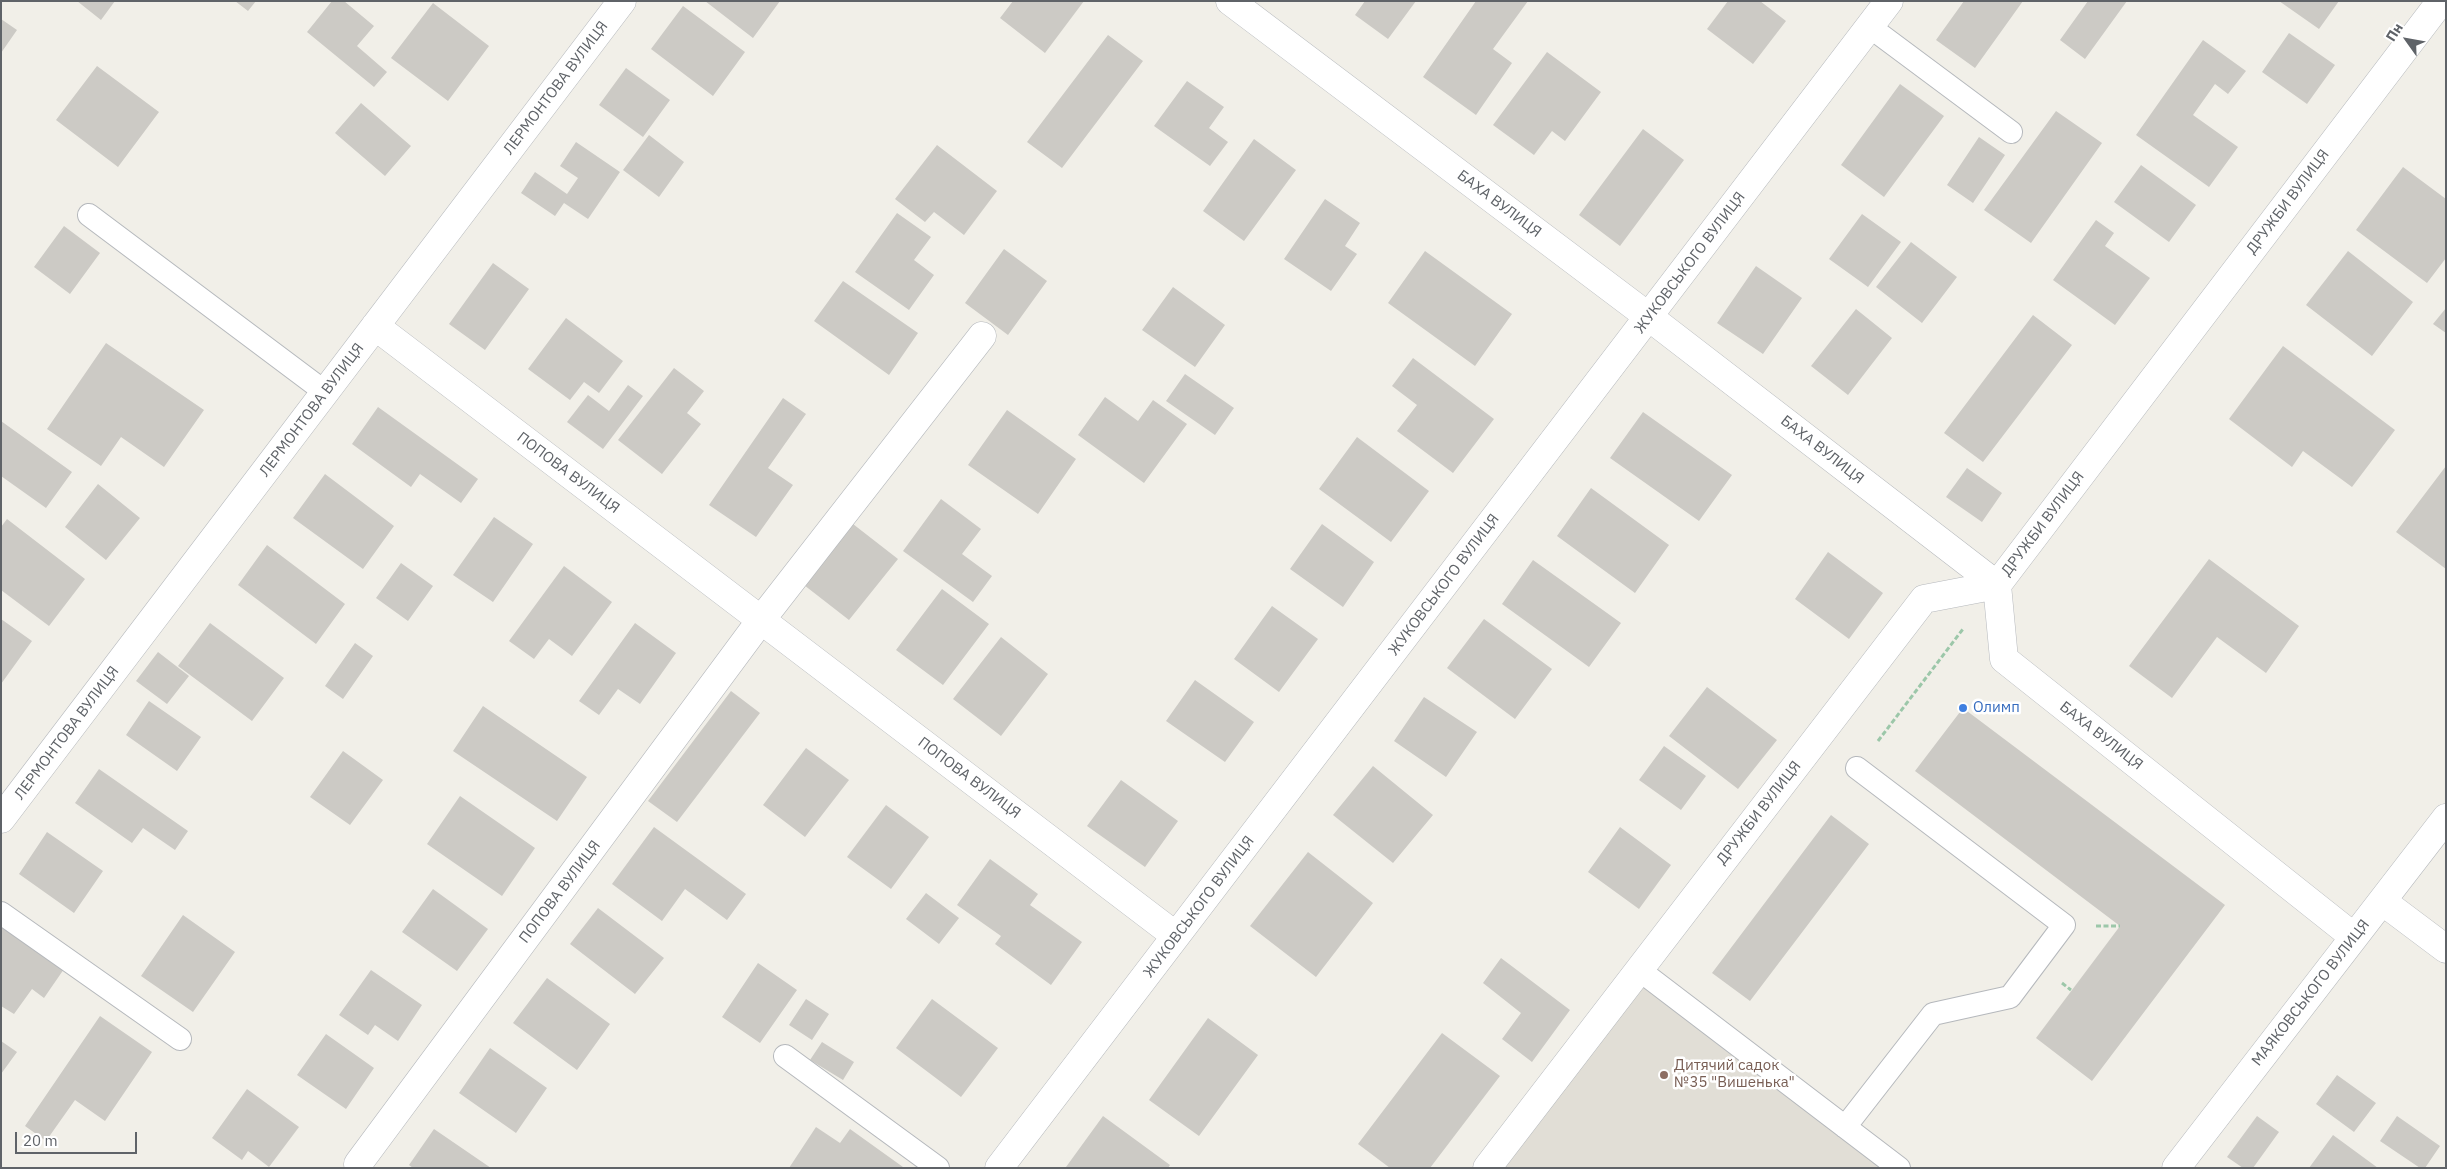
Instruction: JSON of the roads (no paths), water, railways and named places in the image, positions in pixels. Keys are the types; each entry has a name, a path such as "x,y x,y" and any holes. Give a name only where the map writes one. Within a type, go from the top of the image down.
{"street":[{"name":"ЛЕРМОНТОВА ВУЛИЦЯ","path":"1,819 622,1"},
{"name":"БАХА ВУЛИЦЯ","path":"1230,1 1649,317 1997,585 2004,660 2354,937"},
{"name":"ЖУКОВСЬКОГО ВУЛИЦЯ","path":"999,1168 1889,1"},
{"name":"ДРУЖБИ ВУЛИЦЯ","path":"1487,1168 1924,599 1997,585 2441,1"},
{"name":"ПОПОВА ВУЛИЦЯ","path":"375,326 1176,936"},
{"name":"ПОПОВА ВУЛИЦЯ","path":"358,1164 761,620 982,336"},
{"name":"МАЯКОВСЬКОГО ВУЛИЦЯ","path":"2176,1168 2446,818"},
{"path":"2382,901 2446,949"}],"lane":[{"path":"1870,26 2011,132"},
{"path":"89,215 325,392"},
{"path":"1845,1127 1933,1014 2010,997 2064,924 1857,768"},
{"path":"1,913 180,1039"},
{"path":"1638,969 1899,1168"},
{"path":"785,1056 938,1168"}],"place":[{"name":"Олимп","path":"1963,708"},
{"name":"Дитячий садок №35 \"Вишенька\"","path":"1664,1075"}]}
